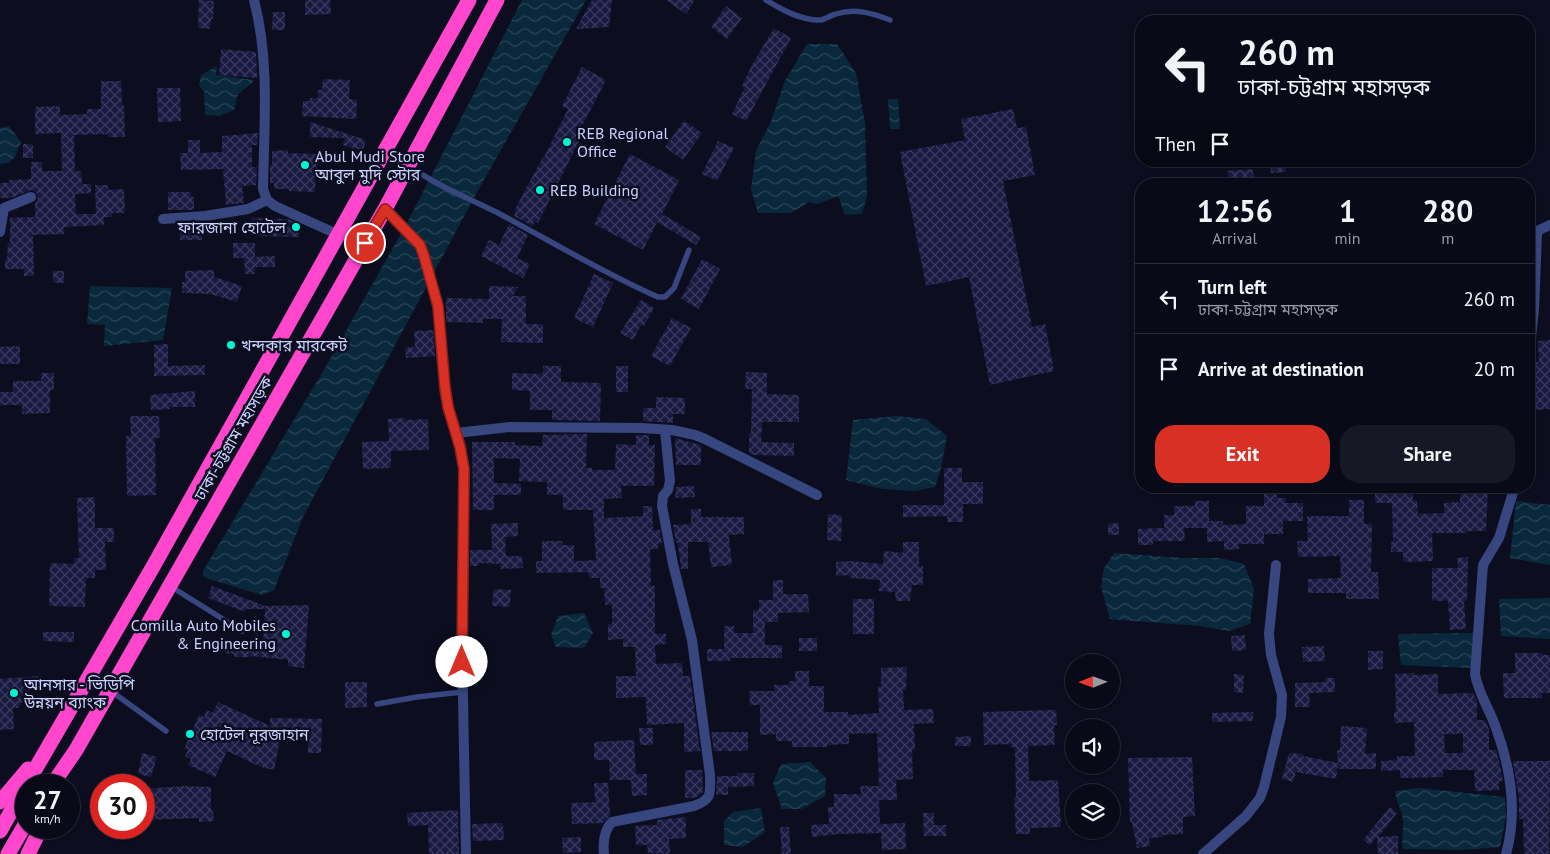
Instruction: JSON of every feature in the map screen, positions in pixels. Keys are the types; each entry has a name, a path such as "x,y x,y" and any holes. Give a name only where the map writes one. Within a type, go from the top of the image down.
{"highway":[{"name":"ঢাকা-চট্টগ্রাম মহাসড়ক","path":"33,774 154,565 469,0"},
{"name":"ঢাকা-চট্টগ্রাম মহাসড়ক","path":"60,774 76,750 387,204 497,0"},
{"path":"366,187 387,204"},
{"path":"0,802 54,739"},
{"path":"65,774 76,750"},
{"name":"ঢাকা-চট্টগ্রাম মহাসড়ক","path":"3,826 15,805"},
{"path":"8,854 17,839"},
{"path":"28,854 36,839"}],"street":[{"path":"254,0 262,49 265,110 263,189 267,200 275,206 338,235"},
{"path":"0,232 4,208 30,197"},
{"path":"163,219 206,216 248,209 267,200"},
{"path":"387,204 420,245 424,256 438,306 448,407 464,469 462,692 466,854"},
{"path":"1535,284 1537,234 1539,230 1550,225"},
{"path":"456,433 510,427 642,428 695,435 817,495"},
{"path":"604,854 606,835 612,822 694,806 710,796 710,775 692,640 673,564 662,506 663,496 668,490 670,480 665,430"},
{"path":"1506,854 1511,831 1513,794 1496,728 1477,684 1475,674 1484,565 1499,538 1513,493"},
{"path":"1203,854 1246,816 1260,798 1281,717 1282,695 1271,655 1269,634 1276,565"}],"lane":[{"path":"766,0 802,18 822,20 851,10 871,13 890,20"},
{"path":"408,165 422,176 498,213 570,253 658,297 665,297 674,288 689,250"},
{"path":"169,585 242,631"},
{"path":"110,690 166,731"},
{"path":"377,704 462,692"}],"water":[{"path":"522,0 586,0 476,194 303,517 274,590 262,595 203,576 203,571 325,368 407,223"},
{"path":"807,44 837,44 856,73 865,123 867,196 862,214 845,215 838,196 818,204 809,202 791,213 758,213 751,189 756,151 771,121 785,81"},
{"path":"217,66 216,75 254,80 238,94 234,110 219,116 205,115 204,91 199,86 201,75"},
{"path":"888,99 898,99 900,129 890,129"},
{"path":"9,126 21,142 15,157 8,163 0,164 0,128"},
{"path":"90,286 172,288 163,340 104,346 105,325 87,324"},
{"path":"896,416 926,419 947,436 935,487 915,491 882,489 846,480 853,420"},
{"path":"1516,501 1550,505 1550,565 1510,558"},
{"path":"1114,553 1182,558 1220,558 1244,564 1254,589 1250,624 1229,631 1199,626 1110,619 1101,587 1104,568"},
{"path":"1550,598 1550,639 1501,636 1499,599"},
{"path":"584,613 593,633 584,648 556,647 551,635 558,616"},
{"path":"1473,633 1471,668 1401,665 1398,634"},
{"path":"810,762 826,778 825,796 801,809 782,809 773,783 781,764"},
{"path":"1419,788 1505,797 1506,816 1500,847 1463,850 1403,849 1403,820 1395,791"},
{"path":"761,808 765,832 743,847 724,845 724,821 733,812"}],"building":[{"path":"199,0 214,1 213,19 211,19 210,29 198,28"},
{"path":"305,0 330,0 331,14 305,15"},
{"path":"592,0 612,0 609,27 576,29"},
{"path":"666,0 695,0 686,14"},
{"path":"726,6 742,18 727,39 711,27"},
{"path":"273,12 285,12 285,30 272,30"},
{"path":"774,28 791,38 746,121 732,114 745,87 742,86 752,65"},
{"path":"221,49 256,52 257,78 219,75"},
{"path":"582,67 606,80 582,126 586,127 538,223 535,221 532,226 514,216 516,212 514,211 568,109 562,106"},
{"path":"323,79 350,80 349,99 357,100 356,119 302,116 303,101 310,101 310,98 318,98 318,90 322,90"},
{"path":"101,81 121,81 125,137 108,137 108,134 74,135 75,171 81,171 82,184 91,184 91,193 75,194 76,214 96,214 95,185 108,185 108,190 124,189 125,213 112,213 112,217 104,217 104,225 64,227 64,234 33,235 34,276 24,276 24,269 5,269 8,243 10,243 10,218 35,217 35,203 38,197 36,192 31,190 11,198 0,198 0,183 9,183 9,180 31,179 31,162 42,162 42,171 62,171 61,133 35,134 35,107 60,106 60,115 87,114 87,109 101,109"},
{"path":"157,88 180,88 181,121 158,122"},
{"path":"1013,109 1017,128 1026,127 1035,175 1003,181 1032,327 1045,324 1054,371 990,385 969,277 926,286 900,152 965,140 961,119"},
{"path":"684,121 702,133 683,160 665,147"},
{"path":"310,122 366,140 363,151 343,145 345,138 310,137"},
{"path":"258,133 257,145 252,145 252,167 257,167 256,185 242,186 244,203 226,205 223,169 181,170 180,153 188,153 188,140 200,140 200,153 222,152 222,136"},
{"path":"718,141 734,148 717,181 702,174"},
{"path":"23,144 33,144 33,158 23,158"},
{"path":"288,150 288,153 317,154 315,192 274,189 274,183 270,183 272,151"},
{"path":"630,154 679,180 662,214 701,237 696,245 657,222 643,250 594,224"},
{"path":"1270,167 1286,167 1286,172 1271,173"},
{"path":"1253,169 1254,178 1229,178 1228,171"},
{"path":"168,192 191,192 191,197 194,197 194,210 168,210"},
{"path":"252,218 288,219 299,224 299,237 252,236"},
{"path":"201,224 202,240 180,240 180,225"},
{"path":"509,224 528,235 517,258 530,264 523,278 481,256 489,240 499,245"},
{"path":"233,243 255,243 255,257 275,256 275,267 255,267 255,274 245,274 244,258 233,258"},
{"path":"702,259 720,269 699,309 681,299"},
{"path":"214,270 214,277 242,286 237,302 210,294 182,293 185,271"},
{"path":"53,271 64,271 64,283 53,283"},
{"path":"594,274 613,283 593,327 574,318"},
{"path":"489,286 518,287 513,296 526,296 526,324 543,324 543,343 501,342 502,319 483,319 483,323 446,322 446,298 489,299"},
{"path":"641,300 654,308 644,326 641,325 633,340 620,333"},
{"path":"672,318 691,328 670,366 651,356"},
{"path":"433,330 435,356 406,358 405,348 415,347 414,331"},
{"path":"1550,340 1550,409 1535,410 1535,362 1539,362 1538,341"},
{"path":"168,344 168,366 205,365 205,375 154,376 154,345"},
{"path":"20,346 20,364 0,364 0,347"},
{"path":"543,366 561,366 561,382 601,383 600,421 552,420 552,410 530,410 530,391 512,390 512,373 543,374"},
{"path":"616,366 628,366 628,392 616,392"},
{"path":"746,372 767,373 767,394 799,395 799,422 762,422 761,442 794,443 794,456 753,455 749,453 752,389 745,389"},
{"path":"41,373 54,373 54,390 50,390 50,413 22,414 22,405 0,405 0,392 13,392 13,381 41,381"},
{"path":"195,391 195,407 170,407 170,409 151,410 150,395"},
{"path":"656,397 685,398 685,414 673,414 673,423 643,421 643,408 656,408"},
{"path":"130,416 159,416 160,438 155,438 156,495 127,496 126,436 131,436"},
{"path":"405,418 405,420 428,419 429,450 391,451 391,468 363,469 362,442 389,441 388,419"},
{"path":"587,434 586,468 592,468 592,470 615,470 616,444 636,445 636,435 649,435 649,445 655,445 654,486 621,486 622,498 604,499 604,518 643,516 643,506 652,506 653,530 660,530 662,543 658,544 658,549 650,549 651,586 655,586 655,634 666,634 666,644 655,645 656,664 682,663 683,676 690,676 700,751 684,752 684,723 647,725 646,697 616,698 616,676 636,676 635,647 623,647 623,639 608,640 608,624 612,624 612,605 605,605 604,588 600,588 600,578 589,578 588,572 536,573 536,561 542,561 542,541 562,541 563,545 574,545 574,561 596,560 593,510 563,510 563,495 547,495 547,482 519,481 520,459 494,458 494,483 521,484 521,495 494,495 494,510 473,510 472,442 515,442 515,445 542,446 543,435"},
{"path":"675,438 701,445 701,465 676,465"},
{"path":"944,468 962,468 962,482 983,482 983,504 963,504 963,522 947,522 947,516 903,517 903,505 944,505"},
{"path":"694,486 695,497 675,498 676,487"},
{"path":"1264,493 1277,493 1277,498 1286,498 1286,503 1303,503 1303,521 1283,521 1283,534 1264,534 1264,544 1239,544 1239,549 1224,550 1224,541 1207,542 1207,528 1184,528 1185,541 1153,541 1153,545 1138,545 1138,529 1164,528 1164,515 1174,515 1174,506 1195,506 1195,501 1209,501 1209,521 1223,521 1223,525 1246,524 1246,506 1264,506"},
{"path":"1375,493 1413,493 1413,500 1417,500 1418,514 1444,513 1444,503 1460,502 1460,493 1488,493 1486,531 1432,533 1433,561 1403,562 1403,552 1391,552 1391,542 1393,542 1392,503 1375,503"},
{"path":"95,497 95,528 114,528 114,542 105,542 106,570 95,570 95,578 86,578 85,607 49,606 50,563 74,564 74,558 79,558 77,498"},
{"path":"1349,500 1364,500 1364,524 1372,524 1371,572 1378,572 1379,599 1346,599 1346,593 1308,593 1308,579 1341,578 1340,556 1298,557 1297,541 1308,541 1307,516 1349,516"},
{"path":"691,509 701,509 701,517 744,517 744,534 729,535 732,565 711,567 708,542 688,542 688,569 681,569 678,543 676,543 673,525 691,524"},
{"path":"828,514 842,515 841,541 827,540"},
{"path":"518,523 518,536 505,537 506,556 522,556 523,568 501,569 500,564 479,563 479,566 470,566 470,550 492,550 491,524"},
{"path":"1119,523 1119,535 1108,535 1108,524"},
{"path":"903,542 919,542 919,566 923,566 923,585 912,585 910,601 896,601 895,592 879,591 880,580 850,578 850,575 836,576 836,562 851,561 883,564 884,551 903,553"},
{"path":"1468,557 1467,601 1464,601 1466,629 1450,630 1448,601 1432,601 1432,568 1458,568 1457,558"},
{"path":"773,580 783,580 783,594 808,594 809,612 778,613 778,622 765,622 765,645 782,645 782,658 730,658 730,661 707,661 707,649 724,649 724,626 734,626 734,633 753,633 753,610 759,610 759,600 773,600"},
{"path":"212,586 265,606 309,605 304,668 288,666 288,660 252,656 235,657 234,654 225,653 225,647 263,646 265,609 246,609 245,612 208,598"},
{"path":"494,589 511,590 510,607 492,606"},
{"path":"853,599 874,599 874,634 853,634"},
{"path":"43,632 74,632 74,642 43,641"},
{"path":"1245,635 1246,650 1232,651 1231,636"},
{"path":"799,638 817,638 817,651 799,651"},
{"path":"1324,646 1325,661 1303,662 1302,647"},
{"path":"1368,651 1383,651 1383,669 1368,670"},
{"path":"1515,653 1542,653 1542,655 1550,655 1550,693 1542,693 1542,698 1504,698 1503,673 1515,673"},
{"path":"907,667 906,690 903,690 904,710 933,709 934,723 914,724 915,750 912,750 913,779 896,780 897,800 879,800 880,824 905,823 906,849 882,850 881,833 812,837 811,825 829,824 828,807 834,807 834,794 861,794 860,786 879,786 877,733 849,734 849,744 827,745 827,747 792,747 792,741 776,741 776,734 760,735 760,705 750,705 749,691 774,691 774,685 789,685 789,681 795,681 795,671 809,671 809,686 824,686 824,711 848,712 848,715 879,713 878,687 881,687 881,668"},
{"path":"1234,674 1244,675 1243,693 1234,692"},
{"path":"1395,674 1438,674 1438,694 1473,693 1477,701 1477,720 1485,720 1489,729 1489,750 1496,750 1499,761 1503,781 1499,781 1499,790 1475,791 1474,770 1443,770 1443,777 1400,778 1400,770 1381,771 1381,761 1397,760 1397,756 1415,756 1414,722 1394,723 1394,712 1396,712","holes":["1444,734 1463,734 1463,753 1445,753"]},
{"name":"আনসার - ভিডিপি উন্নয়ন ব্যাংক","path":"39,676 18,708 13,708 14,729 0,730 0,679"},
{"path":"1325,678 1335,678 1335,692 1309,693 1310,707 1295,707 1295,683 1325,682"},
{"path":"345,682 367,682 367,707 345,708"},
{"path":"218,702 270,726 270,718 322,719 321,753 308,753 308,740 280,740 274,770 261,767 227,751 215,777 188,765 191,759 185,756 188,750 184,749 199,715 204,717 207,710 213,713"},
{"path":"1056,710 1057,725 1054,725 1055,745 1028,746 1029,781 1058,780 1061,827 1030,828 1030,834 1016,834 1014,797 1016,797 1015,747 1011,747 1011,744 984,745 983,712"},
{"path":"1253,712 1253,721 1212,722 1212,713"},
{"path":"1341,726 1367,728 1365,754 1376,753 1376,769 1339,769 1338,765 1336,779 1296,772 1293,782 1282,779 1289,753 1303,754 1303,756 1338,763 1337,750 1340,750"},
{"path":"639,728 653,728 653,745 640,745"},
{"path":"711,732 748,732 748,751 714,751"},
{"path":"971,736 971,746 955,746 955,737"},
{"path":"634,740 636,774 647,774 647,795 632,796 631,780 610,780 609,760 594,760 594,742"},
{"path":"142,753 157,757 152,774 138,774"},
{"path":"1192,757 1195,816 1183,817 1183,834 1149,838 1150,846 1137,848 1132,822 1130,822 1128,758"},
{"path":"1513,761 1550,761 1549,854 1524,854 1523,819 1519,819 1519,799"},
{"path":"685,770 702,770 703,792 695,798 685,798"},
{"path":"737,773 754,773 754,786 728,787 728,795 716,795 717,776 737,776"},
{"path":"594,783 608,783 610,816 603,823 572,824 571,803 595,802"},
{"path":"183,786 211,787 211,810 213,810 214,821 199,822 199,818 155,820 155,788"},
{"path":"1390,807 1397,813 1378,837 1398,836 1398,854 1378,854 1377,837 1370,845 1363,840"},
{"path":"458,810 459,854 429,854 428,825 408,826 407,813"},
{"path":"923,813 934,813 934,825 946,825 946,836 924,836"},
{"path":"686,817 686,838 669,839 670,854 648,853 647,845 636,845 635,826 657,825 657,820"},
{"path":"503,823 504,840 473,841 472,824"},
{"path":"780,827 789,827 791,854 782,854"},
{"path":"581,837 581,852 563,853 562,838"}],"place":[{"name":"REB Regional Office","path":"567,142"},
{"name":"Abul Mudi Store আবুল মুদি স্টোর","path":"305,165"},
{"name":"REB Building","path":"540,190"},
{"name":"ফারজানা হোটেল","path":"296,227"},
{"name":"খন্দকার মারকেট","path":"231,345"},
{"name":"Comilla Auto Mobiles & Engineering","path":"286,634"},
{"name":"আনসার - ভিডিপি উন্নয়ন ব্যাংক","path":"14,693"},
{"name":"হোটেল নূরজাহান","path":"190,734"}],"route":[{"path":"365,243 385,209 420,245 438,306 448,407 460,447 464,469 462,662"}]}
